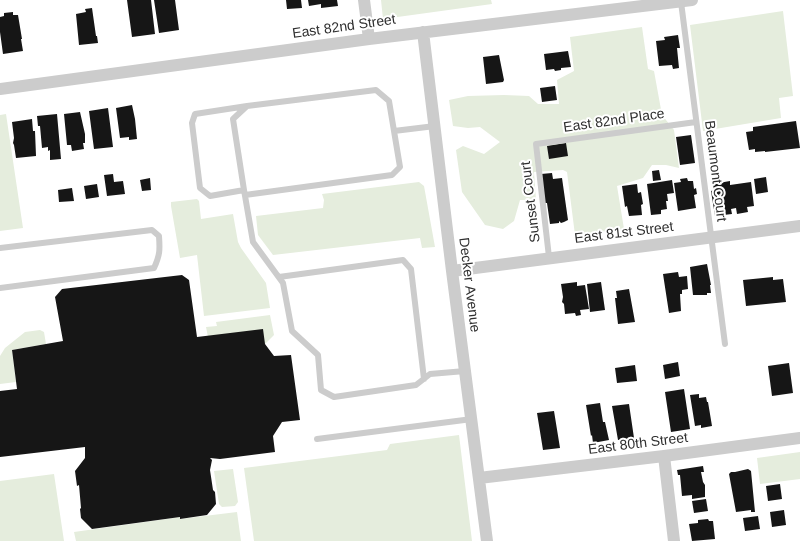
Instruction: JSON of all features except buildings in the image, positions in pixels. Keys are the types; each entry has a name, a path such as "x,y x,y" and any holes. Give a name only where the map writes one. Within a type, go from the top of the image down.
{"street":[{"path":"364,0 369,39"},
{"name":"East 82nd Street","path":"0,89 423,32 687,1"},
{"name":"Decker Avenue","path":"423,32 452,271 488,541"},
{"name":"East 81st Street","path":"452,271 800,226"},
{"name":"East 80th Street","path":"479,478 800,438"},
{"path":"664,456 674,541"}],"lane":[{"name":"Beaumont Court","path":"687,1 696,122 725,344"},
{"path":"376,90 389,101 400,167 392,175 210,196 200,188 192,123 195,114 247,106 376,90"},
{"path":"247,106 234,119 244,193 253,242 283,283 292,331 318,355 321,390 334,397 416,385 430,374 465,371"},
{"name":"East 82nd Place","path":"536,144 696,122"},
{"path":"394,131 435,126"},
{"name":"Sunset Court","path":"536,144 549,258"},
{"path":"0,248 152,230 159,236 160,249 160,256 154,268 0,288"},
{"path":"279,277 403,260 411,270 424,379"},
{"path":"317,439 472,419"}],"green space":[{"path":"381,0 491,0 492,4 383,19"},
{"path":"783,11 793,96 779,98 781,118 703,131 690,25"},
{"path":"642,27 648,69 654,71 662,115 674,130 679,168 666,165 652,165 643,178 617,186 624,229 575,235 567,172 563,170 534,172 536,200 520,200 514,221 503,229 485,225 462,192 456,150 463,146 484,154 500,142 480,127 468,128 453,126 449,100 468,96 504,95 529,96 538,104 559,104 557,80 574,71 570,37"},
{"path":"6,114 23,228 0,231 0,115"},
{"path":"419,182 424,186 435,247 422,248 420,238 273,255 258,235 256,216 323,208 324,200 322,194"},
{"path":"197,199 199,201 201,219 233,214 238,242 266,283 270,308 204,316 197,255 180,258 171,206 171,202"},
{"path":"270,315 274,335 265,344 208,337 206,327 217,326 216,322"},
{"path":"40,330 44,332 46,344 12,350 16,382 0,384 0,356 5,348 25,332"},
{"path":"459,435 472,541 254,541 244,468 387,450 390,444"},
{"path":"800,452 800,479 760,484 757,458"},
{"path":"233,469 238,502 235,506 222,507 219,504 214,471"},
{"path":"54,474 64,541 0,541 0,481"},
{"path":"237,512 241,541 76,541 74,532 180,517 180,519"}]}
